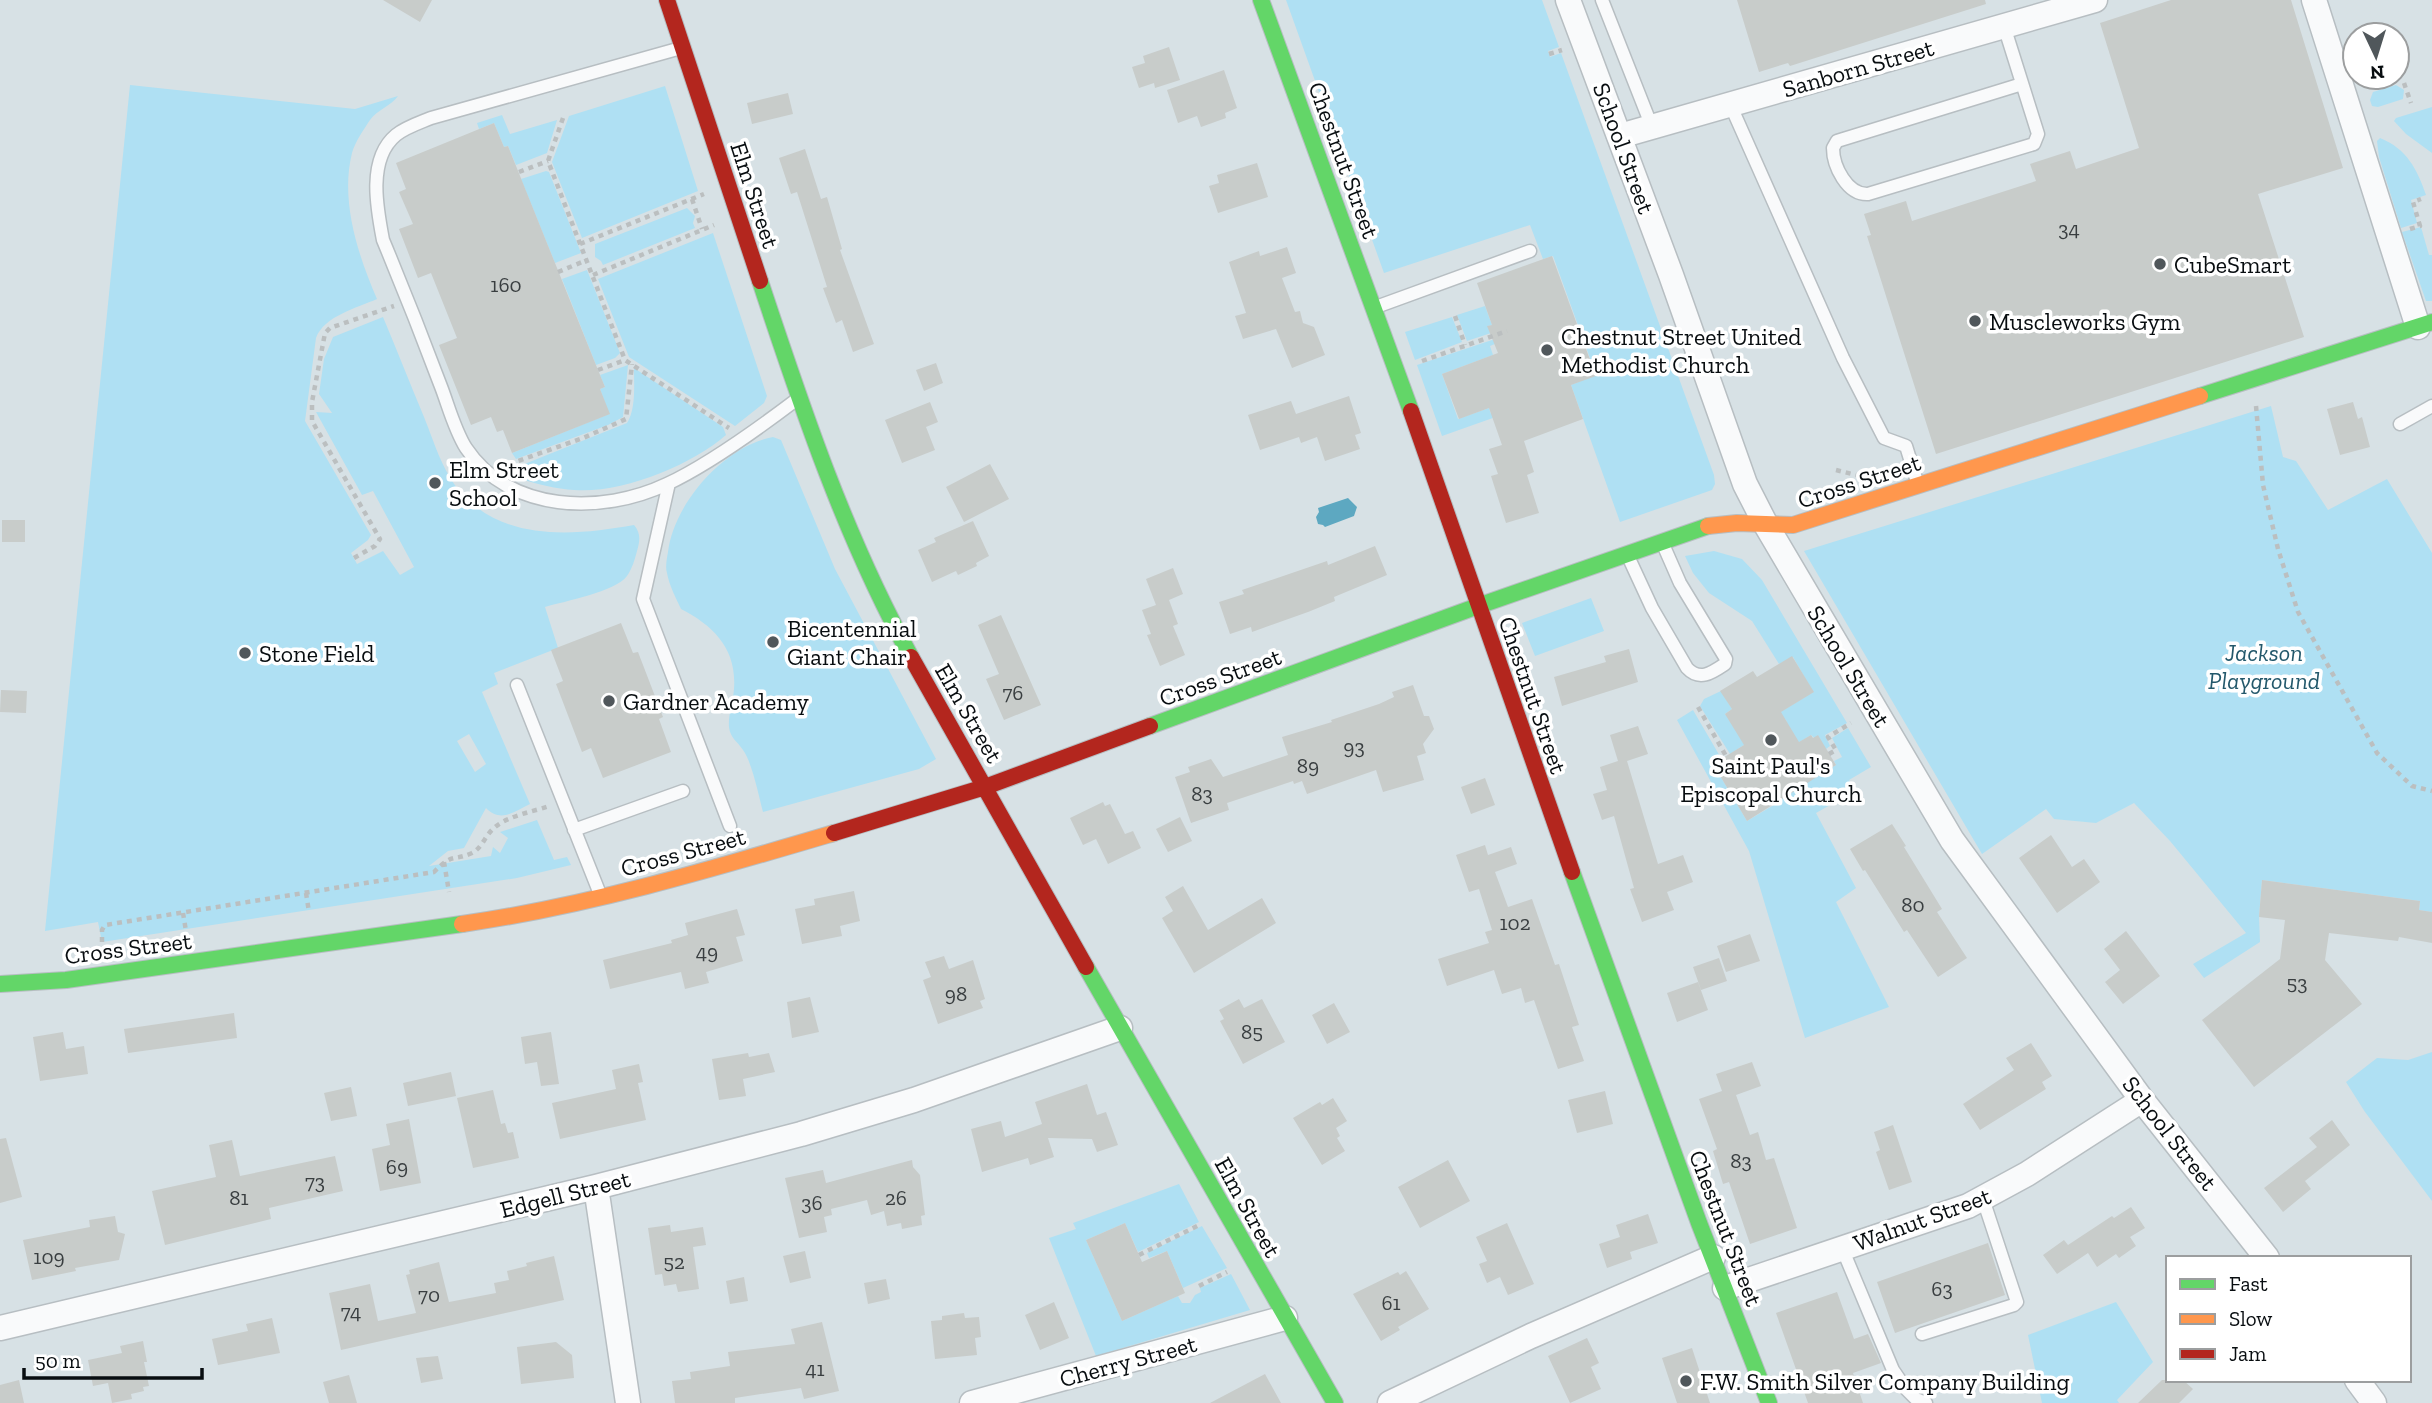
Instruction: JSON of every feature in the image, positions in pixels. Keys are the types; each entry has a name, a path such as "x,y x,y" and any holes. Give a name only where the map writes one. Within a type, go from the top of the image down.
{"street":[{"name":"Elm Street","path":"667,0 799,399 826,477 861,562 911,658 1284,1318 1335,1403"},
{"name":"Chestnut Street","path":"1261,0 1374,308 1534,768 1769,1403"},
{"name":"School Street","path":"1568,0 1620,136 1745,484 1766,525 1952,840 2142,1100 2265,1256"},
{"name":"Sanborn Street","path":"1620,136 2095,0"},
{"path":"2314,0 2425,324"},
{"name":"Cross Street","path":"0,984 66,980 532,914 760,856 985,787 1478,606 1703,527 1737,523 1793,526 2425,324"},
{"name":"Edgell Street","path":"0,1328 596,1187 856,1119 1120,1028"},
{"name":"Walnut Street","path":"1725,1288 1953,1212 1983,1199 2142,1100"},
{"path":"596,1187 628,1403"},
{"path":"1390,1403 1531,1336 1713,1257"},
{"name":"Cherry Street","path":"972,1403 1051,1393 1284,1318"},
{"path":"2358,1382 2374,1403"}],"lane":[{"path":"1602,0 1652,127"},
{"path":"2004,26 2038,134 2034,144 1868,194 1855,191 1836,166 1833,148 1837,141 2022,84"},
{"path":"682,48 412,125 386,146 380,160 378,206 383,240 464,445 490,477 522,495 582,503 628,497 669,483 799,399"},
{"path":"1730,104 1861,396 1884,438 1906,446 1918,486"},
{"path":"1374,308 1530,251"},
{"path":"2400,424 2432,406"},
{"path":"669,483 643,599 730,826"},
{"path":"1627,554 1652,608 1687,668 1694,674 1705,675 1725,664 1726,659 1680,583 1662,542"},
{"path":"517,685 601,897"},
{"path":"574,830 683,791"},
{"path":"1922,1334 2014,1306 2017,1302 1983,1199"},
{"path":"1842,1248 1893,1370 1916,1399 1926,1403"}],"path":[{"path":"1549,54 1563,50"},
{"path":"2407,91 2411,103"},
{"path":"563,118 548,161 625,360 743,437"},
{"path":"519,172 548,161"},
{"path":"580,244 705,194"},
{"path":"692,199 702,229"},
{"path":"2420,226 2413,202 2421,199"},
{"path":"592,275 715,225"},
{"path":"558,272 587,260"},
{"path":"354,558 375,546 380,539 312,421 312,402 321,348 325,333 330,328 408,301"},
{"path":"1455,316 1465,345"},
{"path":"1414,363 1507,331"},
{"path":"598,370 625,360"},
{"path":"503,485 519,461 626,419 632,365"},
{"path":"2256,405 2263,485 2278,549 2298,612 2377,753 2412,786 2432,790"},
{"path":"1836,470 1863,476"},
{"path":"1698,707 1726,756"},
{"path":"1829,754 1836,750 1828,737 1851,723"},
{"path":"102,942 102,927 105,925 434,872 449,858 473,853 500,823 562,801"},
{"path":"443,861 449,891"},
{"path":"306,893 309,912"},
{"path":"183,913 186,930"},
{"path":"1146,1260 1141,1254 1204,1223"},
{"path":"1199,1286 1231,1270"}],"green space":[{"path":"1286,0 1542,0 1559,47 1548,51 1550,57 1561,53 1714,475 1715,484 1712,490 1620,522 1571,385 1596,375 1553,256 1543,259 1530,225 1384,273"},
{"path":"130,85 355,109 398,96 373,116 365,127 353,149 349,171 348,190 353,228 377,299 334,318 320,330 316,338 305,421 371,535 351,553 357,564 383,551 400,575 414,567 373,491 362,495 316,412 332,413 319,394 324,359 333,337 383,317 441,460 458,490 466,498 484,512 524,529 568,532 634,525 636,528 639,544 627,576 612,587 545,607 558,648 494,673 498,684 482,692 530,804 513,813 502,815 486,808 464,848 448,851 429,866 491,856 493,847 500,853 508,838 500,832 537,820 554,860 567,857 571,865 517,878 102,942 98,922 45,931","holes":["469,734 486,764 475,772 457,741"]},
{"path":"665,86 698,191 582,238 552,162 569,116"},
{"path":"2404,91 2403,99 2378,107 2372,106 2370,100 2373,92"},
{"path":"2432,107 2432,153 2406,134 2394,121 2396,118"},
{"path":"502,115 510,134 557,120 547,153 516,165 508,146 504,147 494,123 479,129 477,123"},
{"path":"2380,138 2404,154 2419,177 2426,195 2411,200 2417,223 2401,228 2379,157 2377,141"},
{"path":"549,172 581,253 555,263 521,179"},
{"path":"687,208 695,216 695,228 603,265 595,257 595,244"},
{"path":"2421,227 2429,255 2432,255 2432,301 2426,301 2402,232"},
{"path":"713,233 767,396 764,403 735,426 629,357 598,279"},
{"path":"587,270 620,353 615,358 596,365 562,279"},
{"path":"1485,306 1492,325 1488,326 1506,328 1467,341 1457,315"},
{"path":"1452,317 1462,342 1415,360 1405,332"},
{"path":"1501,337 1502,341 1490,346 1493,355 1442,374 1458,419 1489,408 1491,414 1527,406 1442,436 1417,365"},
{"path":"628,365 623,417 516,459 512,453 609,414 600,389 605,387 600,375"},
{"path":"634,368 723,427 726,435 695,457 675,467 613,487 593,490 567,489 527,481 515,475 522,465 627,423 633,404"},
{"name":"Jackson Playground","path":"2271,406 2283,457 2296,461 2328,510 2387,479 2432,553 2432,912 2419,910 2420,901 2262,880 2260,942 2204,978 2193,964 2246,933 2170,841 2134,803 2096,823 2054,819 2046,809 1982,854 1804,551"},
{"path":"773,437 781,440 835,569 936,759 919,769 763,812 749,763 729,727 734,689 732,662 721,640 713,631 681,609 669,582 666,565 672,533 680,515 704,480 737,452"},
{"path":"1714,551 1742,559 1762,580 1847,723 1825,735 1830,746 1826,749 1811,735 1795,745 1786,720 1777,714 1813,692 1793,657 1779,664 1752,621 1709,593 1693,573 1685,556"},
{"path":"1591,598 1604,631 1535,656 1522,623"},
{"path":"1721,691 1732,709 1725,714 1750,741 1730,754 1700,706 1704,699"},
{"path":"1693,710 1721,758 1713,764 1747,821 1782,800 1759,762 1809,781 1836,765 1834,761 1842,757 1832,738 1848,728 1871,767 1849,780 1855,791 1816,813 1856,888 1836,902 1889,1007 1805,1038 1749,851 1677,720"},
{"path":"2432,1052 2432,1201 2365,1112 2346,1082 2377,1058 2408,1060"},
{"path":"1179,1184 1199,1222 1138,1252 1125,1223 1086,1240 1122,1321 1178,1296 1182,1303 1190,1303 1195,1295 1201,1292 1200,1288 1231,1274 1250,1310 1096,1356 1049,1238 1076,1229 1073,1223"},
{"path":"1202,1226 1227,1268 1183,1288 1167,1251 1149,1258 1147,1253"},
{"path":"2116,1302 2153,1362 2117,1400 2119,1403 2042,1403 2028,1335"}],"shaded area":[{"path":"1348,498 1357,507 1354,516 1325,527 1318,524 1318,508"}],"building":[{"path":"383,0 432,0 420,22"},
{"path":"1737,0 1985,0 1986,4 1790,66 1788,63 1759,72"},
{"path":"2171,0 2291,0 2343,168 2258,194 2304,337 1936,454 1867,236 1871,235 1864,214 1906,201 1912,221 2036,181 2030,164 2070,151 2076,169 2139,148 2100,23"},
{"path":"1169,47 1180,80 1155,88 1154,83 1139,88 1132,67 1145,63 1143,56"},
{"path":"1224,70 1237,108 1225,113 1226,118 1201,127 1197,116 1178,123 1167,90"},
{"path":"788,93 793,114 752,124 747,103"},
{"name":"Elm Street School","path":"494,123 504,147 508,146 605,387 600,389 610,414 512,453 503,430 497,432 491,417 471,425 439,345 457,338 431,273 418,278 399,229 413,224 399,192 406,189 396,163"},
{"path":"805,149 821,199 827,197 842,249 840,250 874,344 853,352 842,320 836,323 823,288 827,287 797,192 791,194 779,158"},
{"path":"1257,163 1268,197 1218,213 1209,186 1219,183 1217,175"},
{"path":"1287,247 1296,273 1282,278 1295,312 1300,311 1303,323 1314,327 1325,355 1292,368 1276,329 1243,339 1235,316 1246,313 1229,262 1259,251 1260,256"},
{"name":"Chestnut Street United Methodist Church","path":"1552,256 1596,376 1571,385 1583,419 1524,441 1534,472 1527,475 1539,513 1506,523 1491,476 1498,474 1489,449 1502,445 1489,408 1459,419 1442,374 1498,353 1487,326 1492,325 1477,283"},
{"path":"936,363 943,383 924,391 916,370"},
{"path":"1349,396 1361,433 1355,435 1360,449 1325,461 1317,437 1301,443 1299,437 1260,450 1248,415 1291,401 1296,414"},
{"path":"930,402 938,422 926,427 935,450 902,463 885,420"},
{"path":"2353,402 2358,419 2362,417 2370,447 2340,455 2327,409"},
{"path":"990,464 1009,499 964,522 946,487"},
{"path":"2,520 25,520 25,542 2,542"},
{"path":"973,521 989,556 976,563 977,566 958,575 956,571 932,582 918,550 936,542 934,538"},
{"path":"1375,546 1387,575 1334,597 1335,601 1308,612 1252,632 1251,627 1230,634 1219,602 1244,594 1242,590 1327,561 1328,565"},
{"path":"1173,568 1183,594 1169,600 1178,624 1173,626 1185,655 1160,666 1147,635 1151,634 1142,610 1156,605 1146,579"},
{"path":"1001,615 1041,705 1004,720 986,679 999,674 978,625"},
{"name":"Gardner Academy","path":"621,623 633,653 638,652 663,717 659,719 671,752 603,778 591,748 582,752 556,684 563,681 551,650"},
{"path":"1629,649 1638,682 1562,706 1554,677 1606,662 1604,656"},
{"name":"Saint Paul's Episcopal Church","path":"1792,656 1814,692 1781,712 1799,742 1811,735 1813,738 1818,735 1836,765 1747,821 1713,764 1744,745 1725,714 1732,709 1720,691 1753,671 1757,677"},
{"path":"1413,685 1424,716 1429,716 1434,729 1423,744 1426,753 1417,756 1424,780 1383,792 1376,770 1307,794 1302,781 1294,784 1293,781 1227,803 1229,810 1191,823 1175,777 1190,772 1188,767 1211,759 1223,777 1288,755 1282,737 1379,704 1394,697 1392,692"},
{"path":"1,690 27,691 26,713 0,712"},
{"path":"1638,726 1648,754 1627,761 1658,864 1683,855 1693,882 1667,892 1674,910 1642,922 1630,889 1634,888 1614,816 1602,820 1593,794 1607,790 1600,767 1618,761 1610,735"},
{"path":"1485,778 1495,805 1471,814 1461,787"},
{"path":"1103,802 1105,806 1110,804 1125,834 1133,831 1141,848 1108,864 1096,839 1083,845 1070,818"},
{"path":"1180,817 1192,841 1168,852 1156,829"},
{"path":"1892,824 1942,909 1937,912 1967,958 1938,977 1907,930 1904,932 1850,849"},
{"path":"2051,835 2072,867 2084,859 2100,882 2057,913 2019,858"},
{"path":"1485,845 1488,855 1511,847 1517,864 1495,872 1508,907 1532,899 1555,965 1559,964 1579,1025 1572,1027 1584,1061 1558,1069 1534,1000 1525,1003 1521,988 1502,994 1494,970 1447,986 1438,959 1489,943 1485,932 1492,930 1479,889 1469,892 1456,855"},
{"path":"2262,880 2420,901 2419,910 2432,912 2432,943 2399,937 2398,941 2329,933 2325,960 2362,1004 2254,1087 2202,1020 2280,959 2285,920 2259,917"},
{"path":"1183,886 1208,930 1262,898 1276,923 1194,973 1162,918 1173,911 1165,897"},
{"path":"854,891 860,921 840,926 842,936 802,944 795,909 815,905 814,899"},
{"path":"737,909 745,935 736,937 743,961 706,972 709,983 685,989 681,972 610,989 603,960 672,943 671,940 688,935 685,923"},
{"path":"2126,931 2160,976 2123,1004 2105,982 2120,970 2104,949"},
{"path":"1750,934 1760,961 1726,972 1717,946"},
{"path":"944,956 949,969 973,960 985,999 980,1001 983,1008 938,1024 923,980 931,977 925,962"},
{"path":"1719,958 1727,981 1701,990 1693,967"},
{"path":"1698,982 1708,1010 1677,1022 1667,993"},
{"path":"810,997 819,1032 792,1038 787,1002"},
{"path":"1239,999 1244,1008 1262,999 1285,1042 1243,1064 1220,1021 1224,1019 1219,1010"},
{"path":"1334,1003 1350,1032 1327,1044 1312,1015"},
{"path":"234,1013 237,1038 128,1053 124,1029"},
{"path":"63,1032 66,1049 84,1046 88,1074 40,1081 33,1037"},
{"path":"551,1032 559,1084 541,1086 537,1062 525,1064 521,1037"},
{"path":"2031,1043 2052,1076 2042,1082 2046,1089 1980,1130 1963,1104 2014,1070 2006,1058"},
{"path":"748,1053 749,1057 769,1053 775,1072 743,1079 746,1096 719,1100 712,1059"},
{"path":"1752,1062 1761,1086 1736,1095 1750,1135 1758,1132 1766,1160 1774,1158 1797,1228 1750,1244 1729,1182 1723,1184 1713,1151 1717,1149 1699,1099 1722,1091 1716,1074"},
{"path":"639,1064 643,1082 638,1083 646,1120 560,1139 552,1103 616,1089 612,1070"},
{"path":"451,1072 456,1096 408,1106 403,1083"},
{"path":"1087,1084 1097,1115 1106,1112 1118,1145 1097,1152 1092,1139 1048,1138 1054,1157 1030,1165 1028,1158 982,1172 971,1129 1001,1121 1005,1137 1042,1124 1035,1102"},
{"path":"351,1087 357,1116 331,1121 324,1093"},
{"path":"493,1090 501,1124 505,1123 508,1133 513,1132 519,1158 473,1168 457,1098"},
{"path":"1605,1091 1613,1124 1577,1133 1568,1100"},
{"path":"1333,1098 1347,1121 1336,1128 1340,1136 1337,1138 1345,1151 1322,1165 1293,1118 1320,1102 1322,1105"},
{"path":"409,1119 421,1183 380,1191 372,1149 390,1145 386,1124"},
{"path":"2332,1120 2350,1145 2305,1181 2311,1189 2283,1212 2264,1188 2317,1147 2309,1138"},
{"path":"1893,1125 1912,1182 1889,1190 1876,1152 1880,1150 1874,1132"},
{"path":"6,1138 22,1197 0,1203 0,1139"},
{"path":"232,1140 240,1176 335,1156 343,1191 269,1208 271,1219 165,1245 152,1191 216,1177 209,1145"},
{"path":"912,1160 913,1167 920,1175 925,1215 921,1216 922,1225 902,1229 901,1223 887,1226 884,1211 871,1215 867,1200 831,1209 832,1215 824,1217 827,1232 799,1238 785,1178 823,1170 826,1183"},
{"path":"1448,1160 1470,1201 1420,1228 1398,1187"},
{"path":"2131,1207 2145,1228 2130,1237 2136,1246 2119,1258 2116,1254 2097,1267 2088,1253 2057,1274 2043,1255 2064,1240 2068,1245 2112,1216 2114,1218"},
{"path":"1648,1214 1658,1243 1630,1252 1632,1259 1607,1268 1599,1244 1620,1237 1616,1225"},
{"path":"115,1216 118,1232 125,1234 119,1260 32,1280 23,1240 90,1227 89,1220"},
{"path":"1125,1223 1142,1262 1167,1251 1185,1293 1122,1321 1086,1240"},
{"path":"1507,1223 1534,1284 1508,1295 1500,1277 1487,1283 1479,1264 1487,1261 1476,1237"},
{"path":"670,1225 671,1232 703,1227 706,1245 693,1247 699,1289 678,1292 676,1284 664,1286 662,1274 655,1275 648,1228"},
{"path":"1988,1243 2005,1295 1895,1333 1877,1282"},
{"path":"805,1251 811,1278 790,1283 783,1256"},
{"path":"554,1256 564,1300 341,1350 329,1293 370,1284 378,1321 416,1313 406,1275 410,1274 409,1270 439,1262 449,1302 496,1293 494,1283 509,1280 507,1271"},
{"path":"1406,1271 1429,1309 1398,1327 1400,1330 1381,1341 1353,1294 1398,1272 1400,1275"},
{"path":"744,1277 748,1301 730,1304 726,1281"},
{"path":"886,1279 890,1299 868,1304 864,1283"},
{"path":"1837,1292 1854,1339 1868,1334 1881,1363 1853,1373 1863,1403 1808,1403 1776,1313"},
{"path":"1054,1302 1069,1338 1040,1350 1025,1315"},
{"path":"964,1313 965,1318 979,1317 981,1337 975,1338 977,1355 935,1359 931,1321 942,1320 942,1316"},
{"path":"272,1318 280,1353 218,1365 212,1339 248,1331 246,1324"},
{"path":"822,1322 839,1391 804,1399 801,1388 735,1398 735,1403 675,1403 672,1381 691,1379 690,1372 730,1366 728,1352 795,1344 791,1329"},
{"path":"1587,1338 1599,1363 1591,1367 1601,1389 1570,1403 1548,1356"},
{"path":"143,1341 149,1386 143,1387 144,1391 131,1394 132,1399 112,1403 108,1383 93,1386 88,1360 122,1353 120,1346"},
{"path":"556,1342 572,1355 574,1378 521,1384 517,1347"},
{"name":"F.W. Smith Silver Company Building","path":"1692,1348 1710,1403 1677,1403 1662,1358"},
{"path":"438,1356 443,1379 421,1383 416,1358"},
{"path":"1265,1374 1281,1403 1210,1403"},
{"path":"349,1375 357,1403 329,1403 323,1382"},
{"path":"19,1380 24,1403 0,1403 0,1385"},
{"path":"2162,1380 2185,1382 2193,1389 2179,1403 2138,1403"}],"traffic: fast":[{"path":"1261,0 1411,411"},
{"path":"760,281 827,473 866,566 911,657"},
{"path":"2200,396 2432,322"},
{"path":"1150,726 1478,606 1708,526"},
{"path":"1572,872 1699,1223 1769,1403"},
{"path":"0,984 66,980 462,924"},
{"path":"1086,967 1335,1403"}],"traffic: slow":[{"path":"1708,526 1737,523 1793,525 2200,396"},
{"path":"462,924 603,897 834,833"}],"traffic: jam":[{"path":"667,0 760,281"},
{"path":"1411,411 1572,872"},
{"path":"911,657 1086,967"},
{"path":"834,833 985,787 1150,726"}],"place":[{"name":"CubeSmart","path":"2160,264"},
{"name":"Muscleworks Gym","path":"1975,321"},
{"name":"Chestnut Street United Methodist Church","path":"1547,350"},
{"name":"Elm Street School","path":"435,483"},
{"name":"Bicentennial Giant Chair","path":"773,642"},
{"name":"Stone Field","path":"245,653"},
{"name":"Gardner Academy","path":"609,701"},
{"name":"Saint Paul's Episcopal Church","path":"1771,740"},
{"name":"F.W. Smith Silver Company Building","path":"1686,1381"}]}
